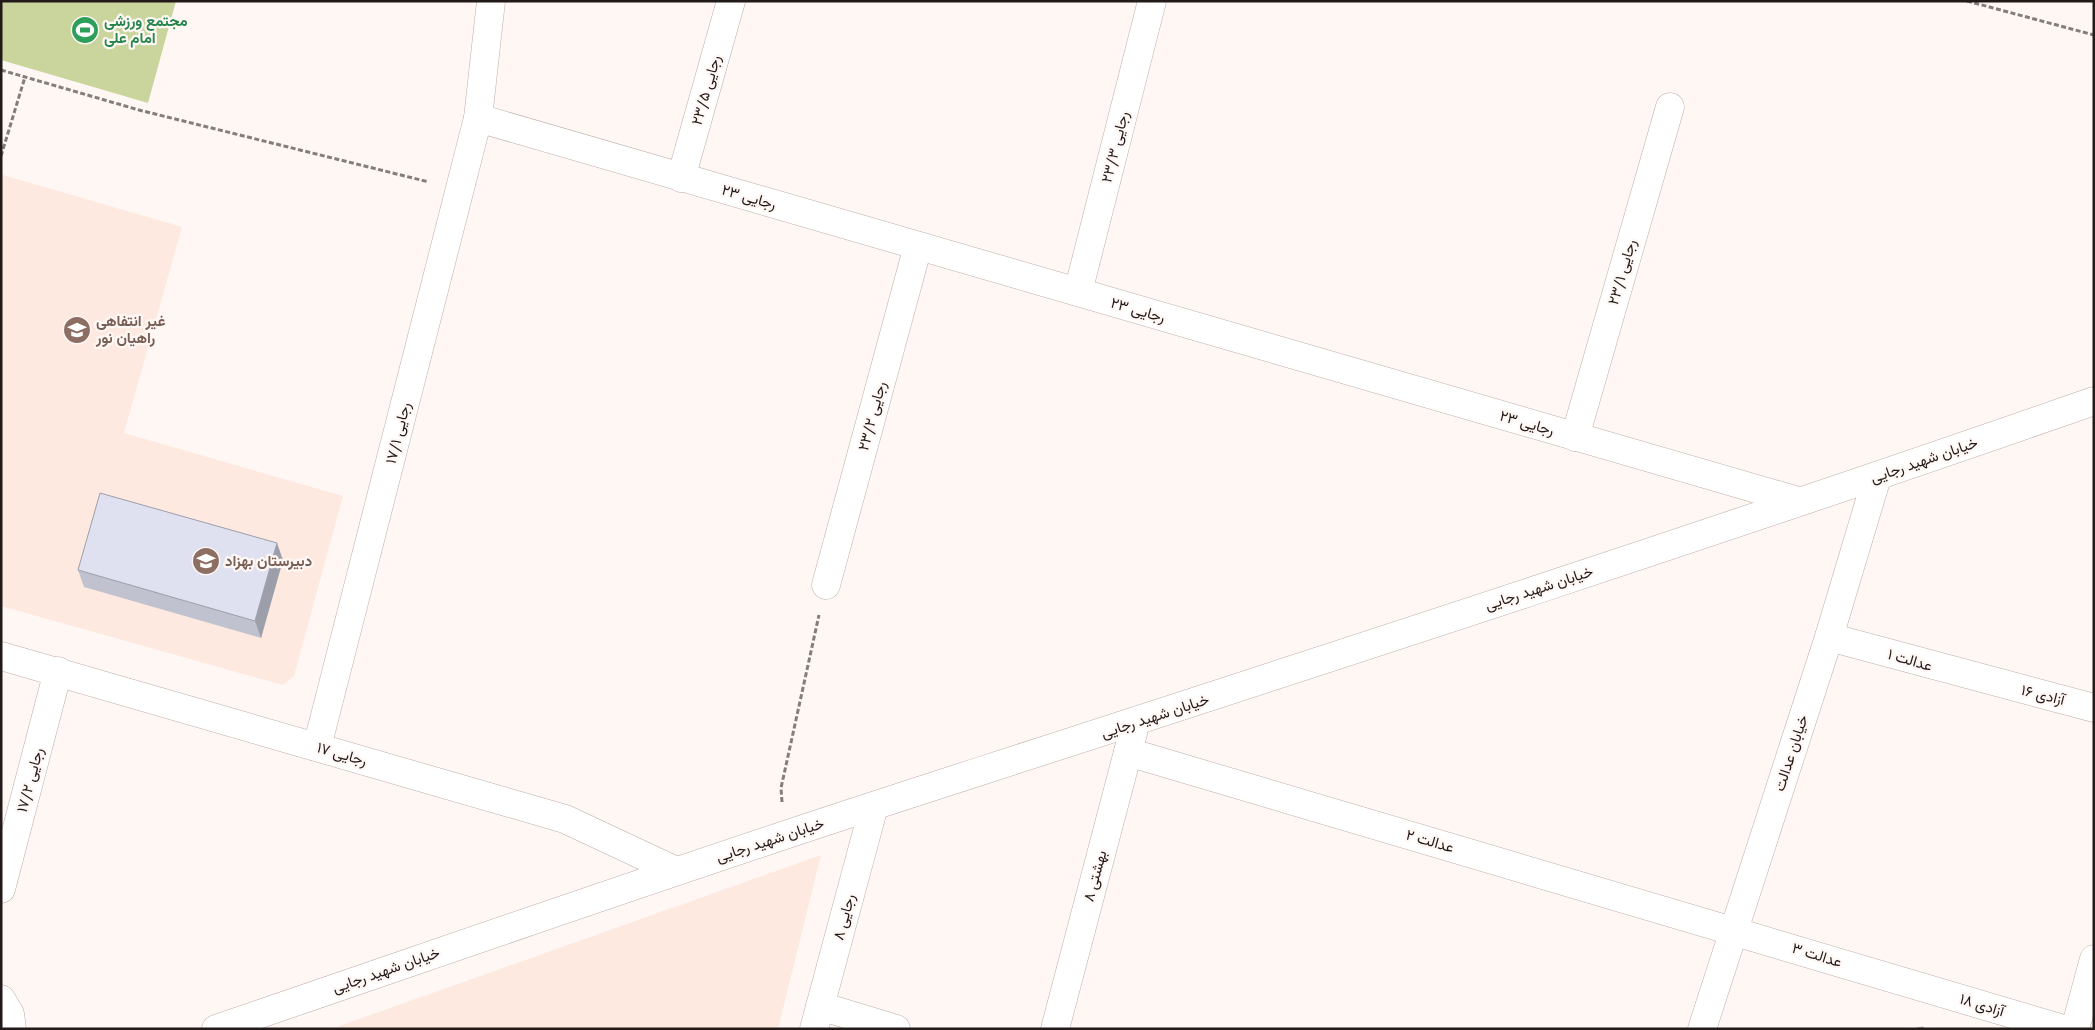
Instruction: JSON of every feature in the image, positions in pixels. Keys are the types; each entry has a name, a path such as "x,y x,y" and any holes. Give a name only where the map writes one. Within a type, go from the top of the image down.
{"street":[{"name":"رجایی ۱۷/۱","path":"317,746 478,118 491,1"},
{"name":"رجایی ۲۳/۵","path":"681,178 731,1"},
{"name":"رجایی ۲۳/۳","path":"1078,292 1152,1"},
{"name":"رجایی ۲۳/۱","path":"1575,437 1670,107"},
{"name":"رجایی ۲۳","path":"478,118 1798,501"},
{"name":"رجایی ۲۳/۲","path":"826,585 918,246"},
{"name":"خیابان شهید رجایی","path":"230,1026 676,871 1136,722 1798,501 1877,477 2094,401"},
{"name":"خیابان عدالت","path":"1702,1029 1829,637 1877,477"},
{"name":"عدالت ۱","path":"1829,637 1991,682"},
{"name":"رجایی ۱۷","path":"1,656 565,819 676,871"},
{"name":"رجایی ۱۷/۲","path":"1,889 58,671"},
{"name":"آزادی ۱۶","path":"1991,682 2094,708"},
{"name":"بهشتی ۸","path":"1055,1029 1136,722"},
{"name":"عدالت ۲","path":"1128,752 1733,930"},
{"name":"رجایی ۸","path":"817,1018 874,806"},
{"name":"عدالت ۳","path":"1733,930 1901,981"},
{"path":"2075,1029 2094,959"},
{"name":"آزادی ۱۸","path":"1901,981 2063,1029"},
{"path":"1,999 10,1014 12,1029"},
{"path":"817,1018 896,1029"}],"path":[{"path":"1967,1 2094,36"},
{"path":"1,70 138,110 460,190"},
{"path":"1,156 25,77"},
{"path":"785,835 781,788 826,585"}],"shaded area":[{"path":"3,175 182,227 124,433 343,496 294,676 283,685 1,606 1,182"},
{"path":"821,855 778,1029 331,1029"}],"green space":[{"name":"مجتمع ورزشی امام علی","path":"1,1 176,1 148,103 1,60"}],"building":[{"path":"100,493 277,543 255,621 78,570"}],"place":[{"name":"مجتمع ورزشی امام علی","path":"85,30"},
{"name":"غیر انتفاهی راهیان نور","path":"77,330"},
{"name":"دبیرستان بهزاد","path":"206,561"}]}
